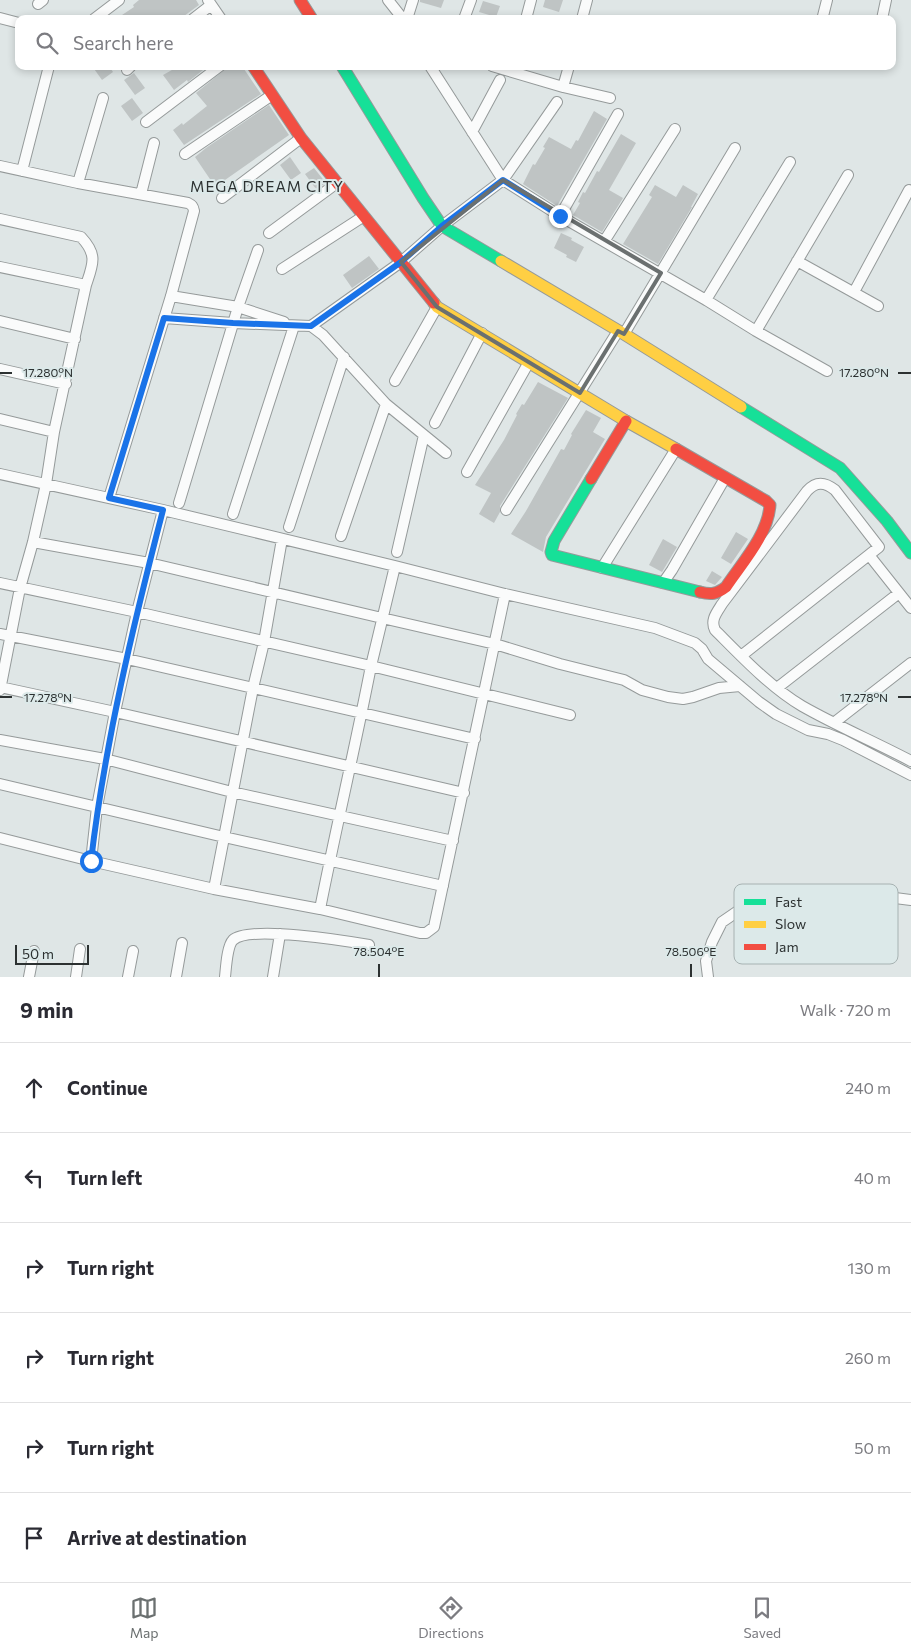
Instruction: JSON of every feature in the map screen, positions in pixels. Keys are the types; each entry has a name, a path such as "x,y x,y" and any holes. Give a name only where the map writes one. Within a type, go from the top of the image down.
{"street":[{"path":"99,15 119,0"},
{"path":"300,0 309,15"},
{"path":"388,0 400,15"},
{"path":"408,15 413,0"},
{"path":"465,15 470,0"},
{"path":"527,15 531,0"},
{"path":"583,15 587,0"},
{"path":"824,15 828,0"},
{"path":"883,15 886,0"},
{"path":"197,15 210,2 218,15"},
{"path":"0,18 15,22"},
{"path":"22,171 48,70"},
{"path":"146,122 215,70"},
{"path":"256,70 301,138 437,307 770,505 770,516 765,527 726,587 718,593 710,594 663,583 554,556 551,552 554,541 626,421"},
{"path":"345,70 405,166 422,198 442,226 621,333 840,468 887,521 911,553"},
{"path":"433,70 503,180 560,216 605,240 756,331 827,370"},
{"path":"514,70 563,87 610,98"},
{"path":"563,87 568,70"},
{"path":"472,132 500,80"},
{"path":"185,154 272,95"},
{"path":"78,183 103,98"},
{"path":"311,326 401,262 442,226 503,180 557,102"},
{"path":"560,216 618,114"},
{"path":"605,240 675,129"},
{"path":"222,198 301,138"},
{"path":"141,194 154,143"},
{"path":"506,510 580,393 661,273 735,148"},
{"path":"706,300 790,162"},
{"path":"0,166 78,183 188,203 194,208 171,296 109,498"},
{"path":"756,331 848,175"},
{"path":"269,233 337,183"},
{"path":"854,292 909,190"},
{"path":"282,269 364,216"},
{"path":"0,219 81,237 92,253 94,263 86,285 66,384 54,432 46,484 20,588 0,688 115,712 464,793"},
{"path":"179,503 233,323 258,250"},
{"path":"797,261 878,306"},
{"path":"0,267 86,285"},
{"path":"171,296 238,307 294,326"},
{"path":"395,381 437,307"},
{"path":"164,318 311,326 323,334 386,404 446,453"},
{"path":"0,321 75,339"},
{"path":"234,514 294,326"},
{"path":"435,423 482,333"},
{"path":"289,527 344,357"},
{"path":"467,472 529,362"},
{"path":"0,369 66,384"},
{"path":"341,536 386,404"},
{"path":"0,419 54,432"},
{"path":"397,552 424,435"},
{"path":"602,568 676,449"},
{"path":"0,474 163,510 504,594 655,628 690,640 702,649 708,659 740,686 765,706 795,724 808,730 828,734 843,740 911,775"},
{"path":"663,583 725,478"},
{"path":"741,656 879,547 835,490 829,485 820,483 811,486 722,604 713,622 715,630 741,656 777,688 801,705 911,761"},
{"path":"91,861 105,759 137,612 163,510"},
{"path":"214,889 242,742 264,642 282,539"},
{"path":"33,542 149,563 495,644 560,664 624,680 642,690 668,697 693,698 719,688 740,686"},
{"path":"869,555 911,608"},
{"path":"320,910 371,666 395,566"},
{"path":"0,583 137,612 371,666 570,715"},
{"path":"777,688 899,593"},
{"path":"0,838 214,889 426,934 434,927 464,793 504,594"},
{"path":"0,634 127,658 475,738"},
{"path":"835,722 911,664"},
{"path":"0,740 105,759 232,792 453,841"},
{"path":"0,784 443,886"},
{"path":"898,898 911,900"},
{"path":"708,977 706,961 712,942 722,922 734,914"},
{"path":"273,977 280,934"},
{"path":"225,977 230,946 233,940 248,935 280,934 331,938 370,945"},
{"path":"176,977 182,943"},
{"path":"76,977 80,949"},
{"path":"29,977 34,951"},
{"path":"128,977 133,951"}],"highlighted area":[{"path":"503,180 661,273 624,334 618,331 580,393 437,307 401,262"}],"building":[{"path":"139,0 196,0 199,5 185,15 122,15 134,7 133,5"},
{"path":"420,0 444,0 441,8 420,2"},
{"path":"545,0 563,0 559,12 543,7"},
{"path":"483,1 500,6 497,15 479,12"},
{"path":"95,70 112,70 113,72 102,80"},
{"path":"172,70 203,70 174,90 163,75"},
{"path":"224,70 245,70 261,94 184,145 173,130 182,123 183,125 207,106 196,93"},
{"path":"134,73 145,88 135,95 124,80"},
{"path":"132,98 143,113 132,121 121,106"},
{"path":"269,105 289,135 216,188 195,157"},
{"path":"594,111 607,119 557,206 523,184 533,164 535,165 545,148 543,147 549,137 571,149 576,140 578,141"},
{"path":"621,134 636,143 609,190 623,198 602,232 573,215 580,203 578,202 583,192 585,193 597,171 599,172"},
{"path":"290,157 301,173 291,180 280,165"},
{"path":"314,168 326,183 316,189 305,174"},
{"path":"655,185 676,197 683,185 698,194 658,264 623,244 652,197 649,195"},
{"path":"561,233 584,247 576,262 554,248"},
{"path":"369,256 379,269 352,288 343,275"},
{"path":"538,382 568,398 500,506 500,512 494,523 479,514 491,493 475,485 504,440 522,404 524,405"},
{"path":"586,410 601,418 593,432 605,439 546,537 543,552 511,534 561,449 564,450 571,434"},
{"path":"736,532 748,539 731,564 721,558"},
{"path":"663,539 677,547 662,572 649,565"},
{"path":"712,571 722,577 715,585 706,581"}],"traffic: fast":[{"path":"344,70 442,226 501,261"},
{"path":"741,407 840,468 887,521 911,553"},
{"path":"591,479 554,541 552,555 700,592"}],"traffic: slow":[{"path":"501,261 624,334 741,407"},
{"path":"434,303 437,307 676,449"}],"traffic: jam":[{"path":"300,0 309,15"},
{"path":"256,70 301,138 434,303"},
{"path":"591,479 626,421"},
{"path":"676,449 770,505 765,527 726,587 714,593 700,592"}],"district":[{"name":"MEGA DREAM CITY","path":"267,186"}],"route":[{"path":"91,861 105,759 137,612 163,510 109,498 164,318 311,326 401,262 442,226 503,180 560,216"}]}
